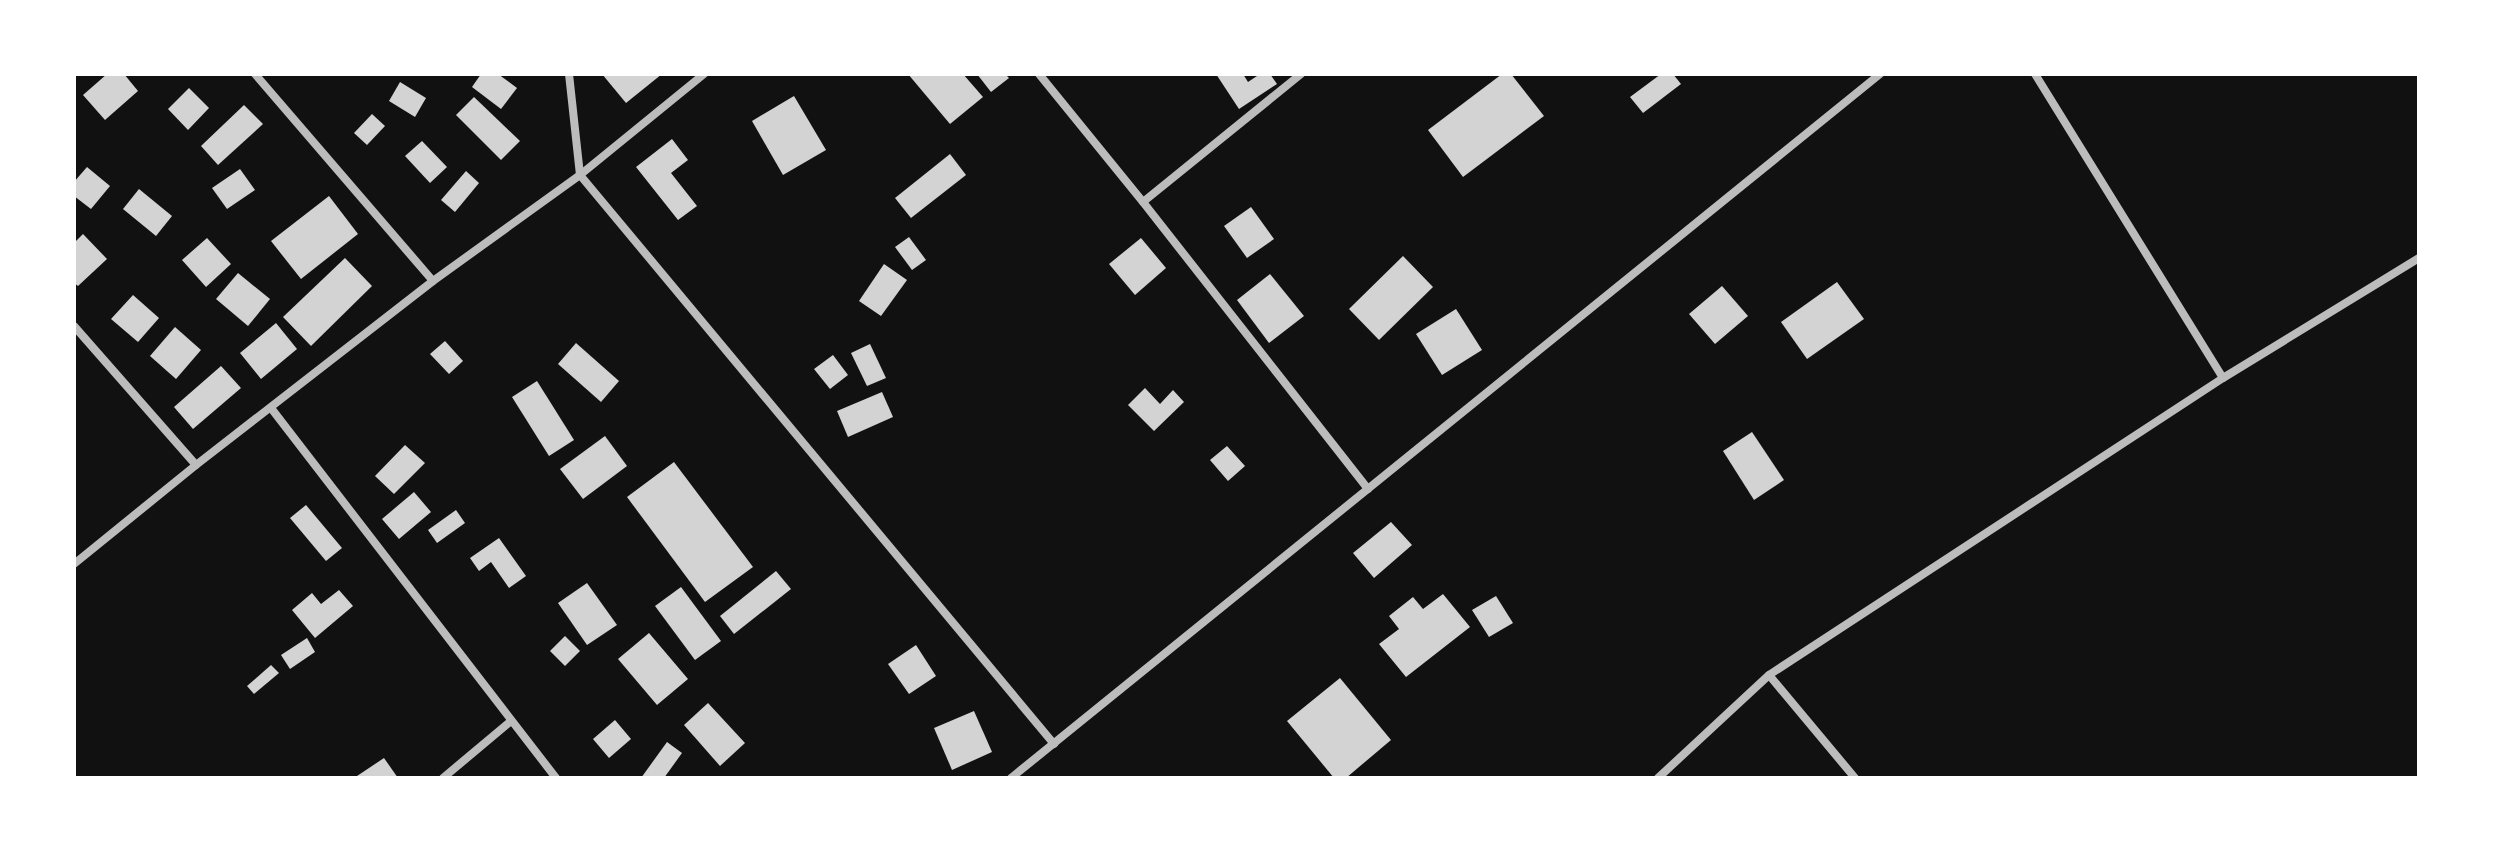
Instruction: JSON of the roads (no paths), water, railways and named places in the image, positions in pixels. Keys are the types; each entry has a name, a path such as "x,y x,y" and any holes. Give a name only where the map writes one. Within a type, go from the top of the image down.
{"street":[{"path":"255,74 433,281"},
{"path":"569,74 580,175 1054,744"},
{"path":"74,564 433,281 580,175 704,74"},
{"path":"1039,74 1368,489"},
{"path":"1143,202 1301,74"},
{"path":"1011,778 1880,74"},
{"path":"2035,74 2223,378"},
{"path":"1658,778 1769,675 2223,378 2419,258"},
{"path":"74,326 196,465"},
{"path":"271,408 556,778"},
{"path":"1769,675 1855,778"},
{"path":"443,778 511,721"}]}
